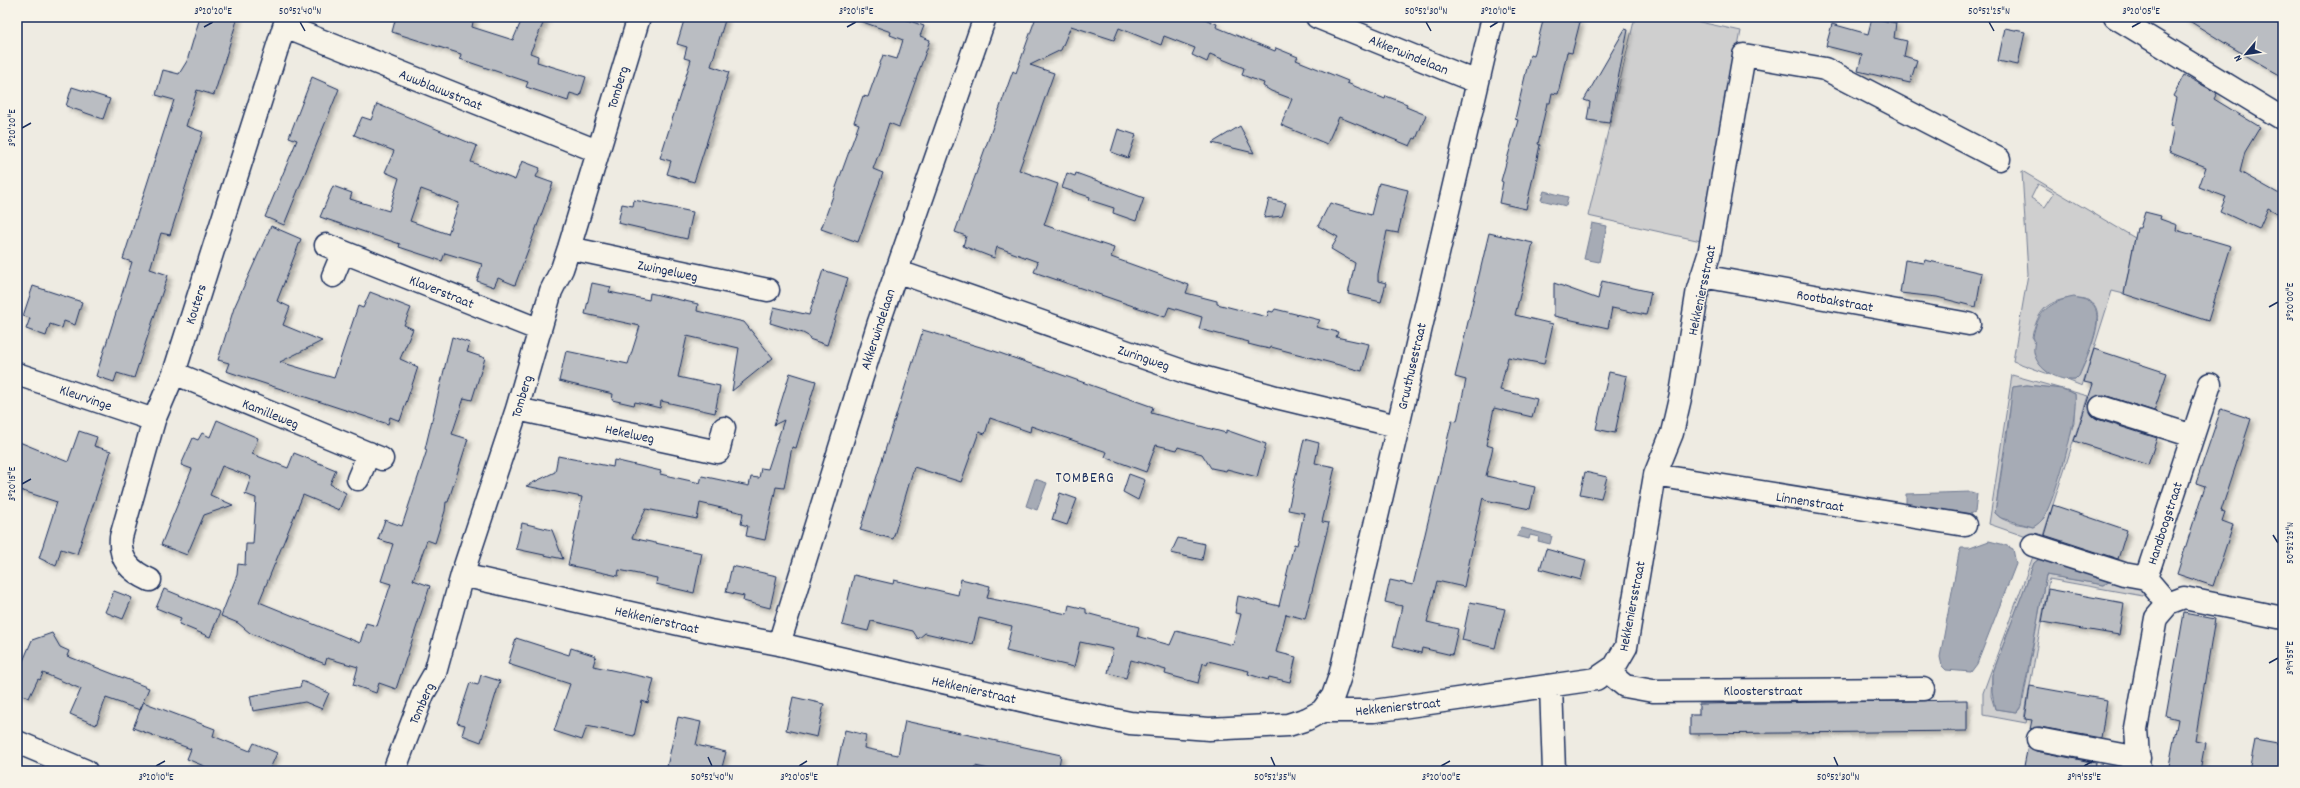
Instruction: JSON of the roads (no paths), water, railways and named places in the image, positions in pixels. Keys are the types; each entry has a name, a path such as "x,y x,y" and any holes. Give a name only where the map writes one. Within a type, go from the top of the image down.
{"street":[{"name":"Tomberg","path":"394,771 423,694 435,673 462,575 517,409 551,291 562,269 569,248 638,17"},
{"name":"Akkerwindelaan","path":"778,644 896,271 984,17"},
{"name":"Akkerwindelaan","path":"1317,17 1478,82"},
{"name":"Gruuthusestraat","path":"1322,711 1333,696 1339,681 1493,17"},
{"path":"2115,17 2283,119"},
{"name":"Auwblauwstraat","path":"286,22 598,151"},
{"name":"Kouters","path":"150,580 135,573 128,567 123,558 120,542 154,420 174,373 286,22"},
{"name":"Hekkeniersstraat","path":"1490,694 1590,680 1608,672 1621,658 1626,647 1655,475 1672,433 1679,401 1702,276 1709,255 1744,55 1825,69 1999,159"},
{"name":"Klaverstraat","path":"334,276 334,248 540,330"},
{"name":"Zwingelweg","path":"569,248 768,290"},
{"name":"Zuringweg","path":"896,271 1188,373 1276,398 1397,426"},
{"name":"Rootbakstraat","path":"1702,276 1969,324"},
{"name":"Kamilleweg","path":"174,373 376,456 358,479"},
{"name":"Kleurvinge","path":"17,374 154,420"},
{"name":"Handboogstraat","path":"2168,604 2146,578 2210,384"},
{"path":"2102,407 2193,436"},
{"name":"Hekelweg","path":"517,409 718,452 724,428"},
{"name":"Linnenstraat","path":"1655,475 1965,525"},
{"path":"2033,545 2124,574 2146,578"},
{"name":"Hekkenierstraat","path":"462,575 703,629 778,644 1055,708 1130,723 1209,730 1252,728 1288,725 1306,719 1322,711 1374,711 1490,694"},
{"path":"2038,739 2139,765 2136,729 2156,618 2168,604 2184,598 2283,618"},
{"name":"Kloosterstraat","path":"1608,672 1625,686 1653,691 1923,689"},
{"path":"1551,686 1554,771"},
{"path":"17,742 86,771"}],"district":[{"name":"TOMBERG","path":"1085,477"}]}
